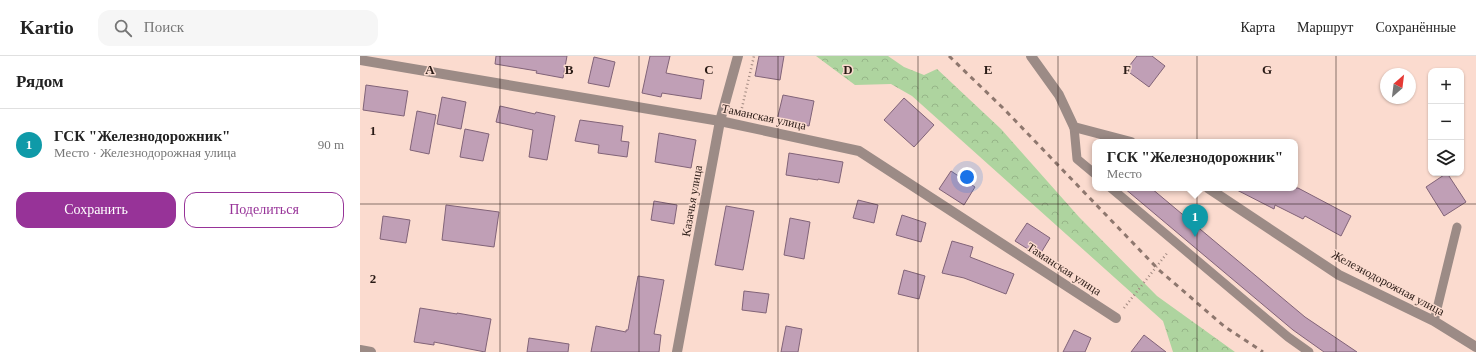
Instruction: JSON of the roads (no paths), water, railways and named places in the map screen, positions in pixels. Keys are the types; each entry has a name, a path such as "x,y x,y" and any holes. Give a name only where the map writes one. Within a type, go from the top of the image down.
{"street":[{"name":"Казачья улица","path":"677,352 720,121 738,56"},
{"path":"1031,56 1059,95 1074,127 1120,139"},
{"name":"Таманская улица","path":"360,60 738,124 859,150 1116,318"},
{"name":"Железнодорожная улица","path":"1213,191 1340,275 1434,321 1476,347"},
{"path":"360,350 371,352"}],"lane":[{"path":"1074,127 1077,159 1092,172"},
{"path":"1115,191 1288,337 1309,352"},
{"path":"1434,321 1457,227"}],"railway":[{"path":"949,56 1004,109 1159,270 1225,327 1263,352"}],"place":[{"name":"ГСК \"Железнодорожник\"","path":"1195,237"}]}
